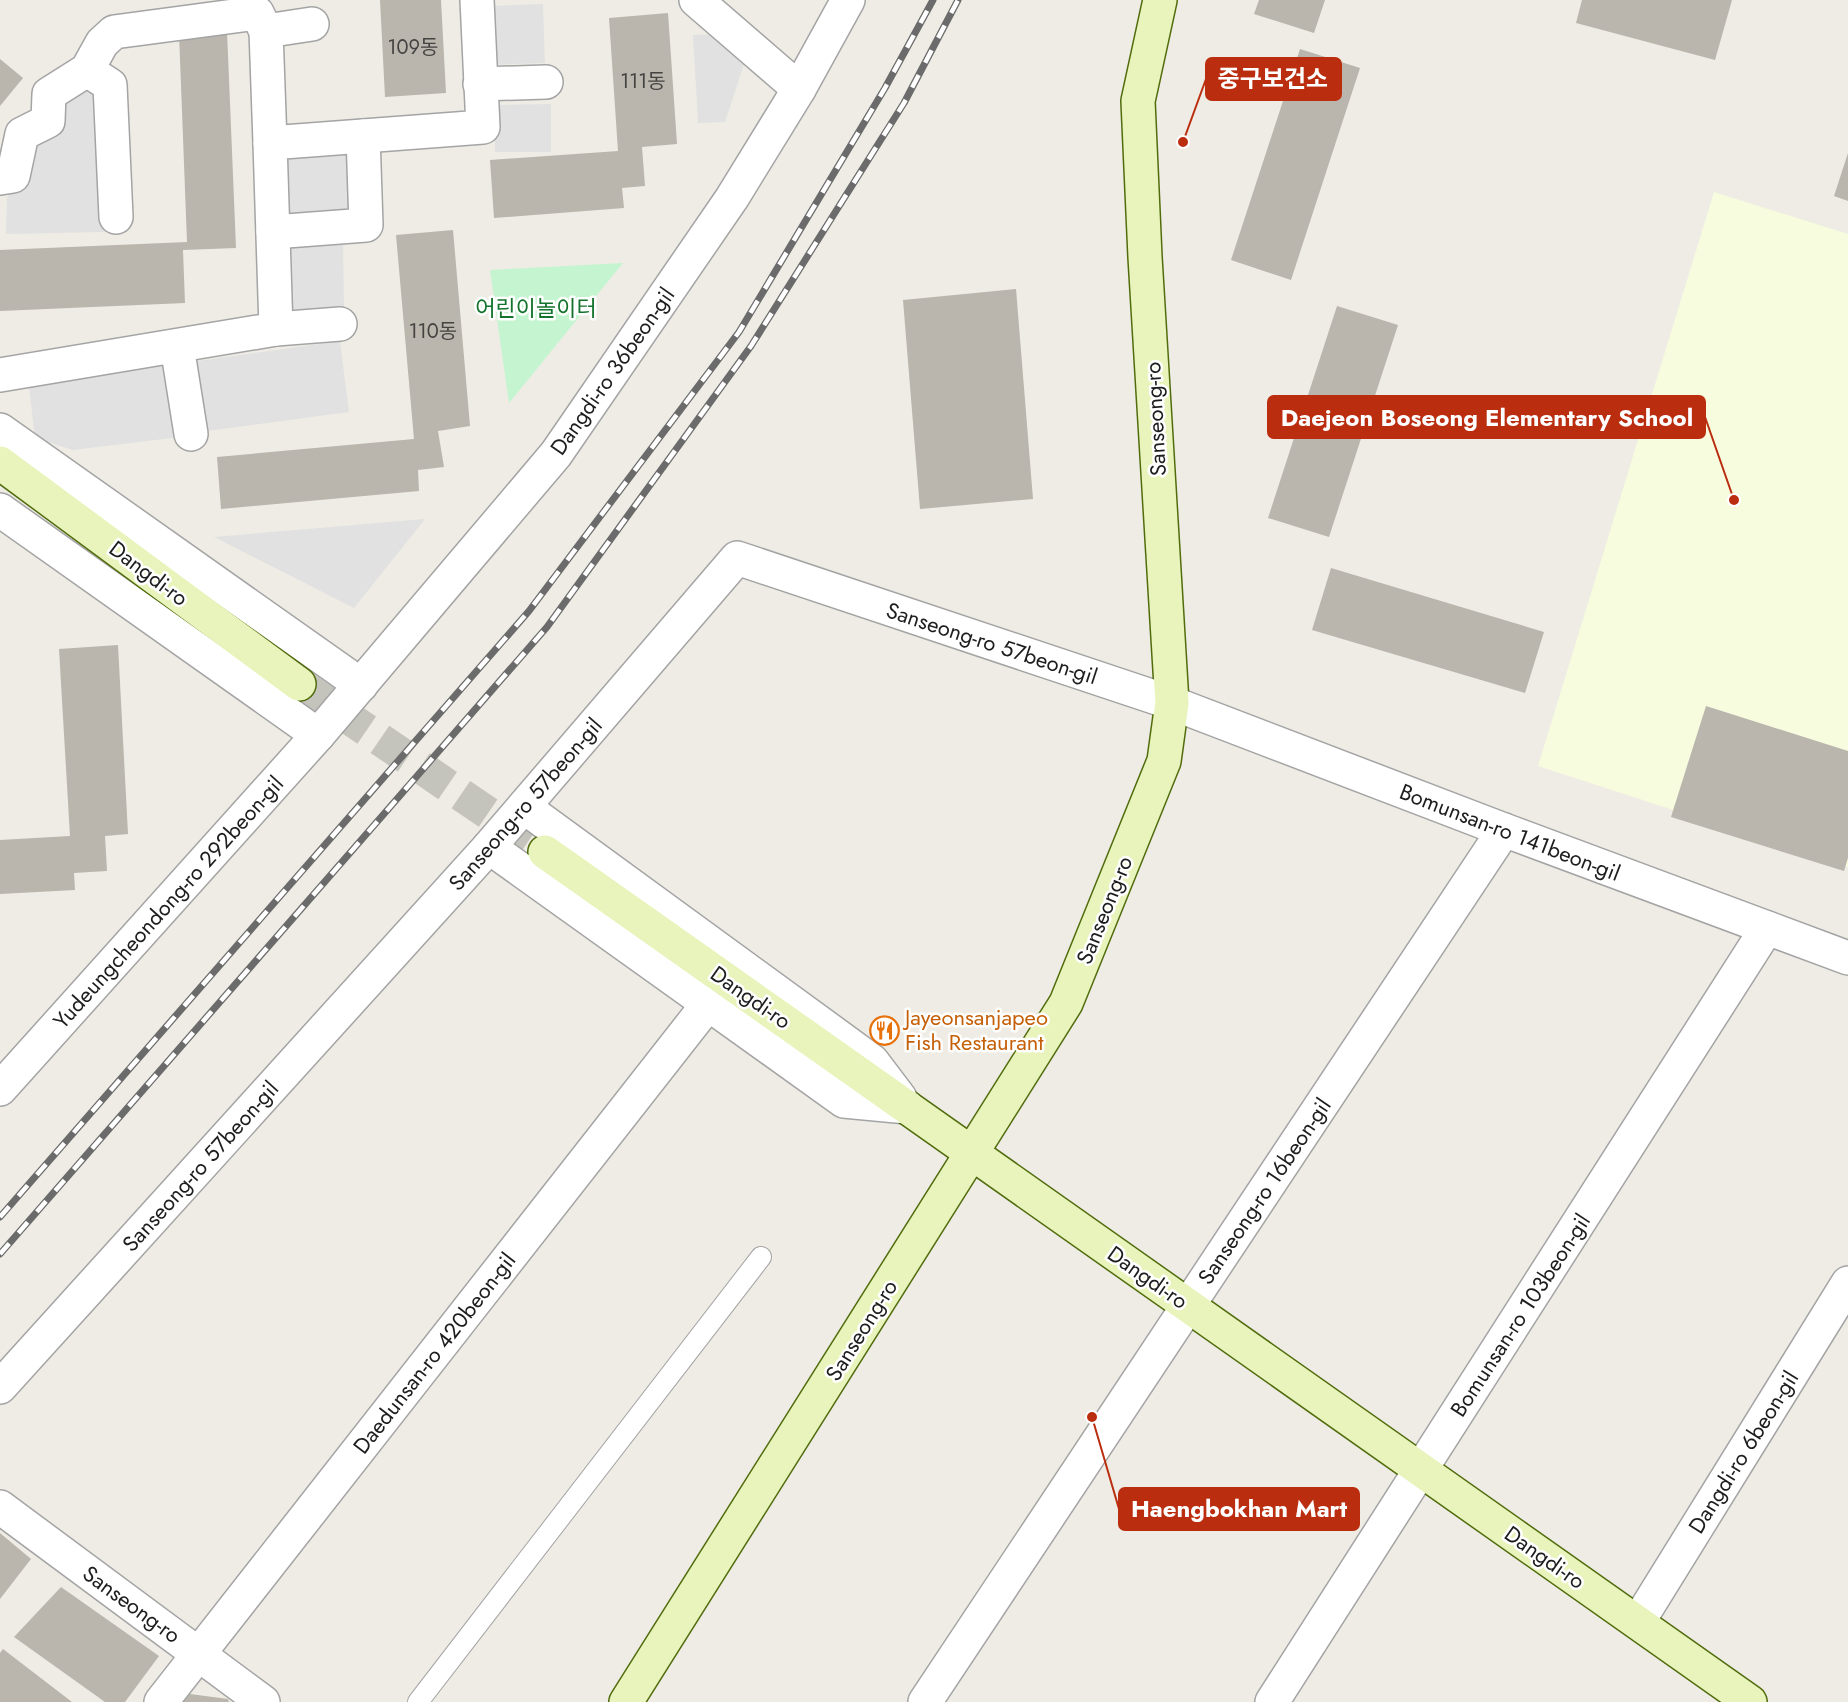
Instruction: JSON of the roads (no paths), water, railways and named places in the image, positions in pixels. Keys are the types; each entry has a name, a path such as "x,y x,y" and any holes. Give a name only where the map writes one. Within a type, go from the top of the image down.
{"main road":[{"name":"Sanseong-ro","path":"626,1702 1066,1003 1164,761 1172,703 1145,257 1138,101 1160,0"},
{"name":"Dangdi-ro","path":"0,463 299,684"},
{"name":"Dangdi-ro","path":"545,852 1750,1702"}],"street":[{"path":"270,142 483,128 477,0"},
{"path":"676,0 690,13 695,13 799,89"},
{"name":"Dangdi-ro 36beon-gil","path":"327,724 556,454 732,198 799,89 848,0"},
{"path":"0,178 13,176 22,134 48,121 49,94 87,70 102,43 114,32 167,13 256,13 266,31 276,329"},
{"path":"266,31 312,24"},
{"path":"87,70 110,85 116,217"},
{"path":"480,84 546,82"},
{"path":"273,232 366,225 363,136"},
{"path":"0,375 276,329 340,324"},
{"path":"177,346 191,434"},
{"path":"0,430 361,686"},
{"path":"0,510 327,724"},
{"name":"Sanseong-ro 57beon-gil","path":"0,1386 489,847 737,558 1172,703"},
{"name":"Bomunsan-ro 141beon-gil","path":"1172,703 1848,958"},
{"name":"Yudeungcheondong-ro 292beon-gil","path":"0,1089 327,724"},
{"path":"524,807 872,1061 907,1107"},
{"name":"Sanseong-ro 16beon-gil","path":"925,1702 1504,830"},
{"path":"489,847 844,1101 907,1107"},
{"name":"Bomunsan-ro 103beon-gil","path":"1272,1702 1767,928"},
{"name":"Daedunsan-ro 420beon-gil","path":"160,1702 708,1004"},
{"name":"Dangdi-ro 6beon-gil","path":"1638,1622 1848,1282"},
{"name":"Sanseong-ro","path":"0,1507 263,1702"}],"lane":[{"path":"417,1702 761,1257"}],"tunnel":[{"path":"299,684 545,852"}],"railway":[{"path":"0,1217 529,611 739,332 885,88 933,0"},
{"path":"0,1254 547,627 751,346 904,103 958,0"}],"place":[{"name":"중구보건소","path":"1183,142"},
{"name":"Daejeon Boseong Elementary School","path":"1734,500"},
{"name":"Jayeonsanjapeo Fish Restaurant","path":"884,1030"},
{"name":"Haengbokhan Mart","path":"1092,1417"}],"park label":[{"name":"어린이놀이터","path":"536,308"}]}
